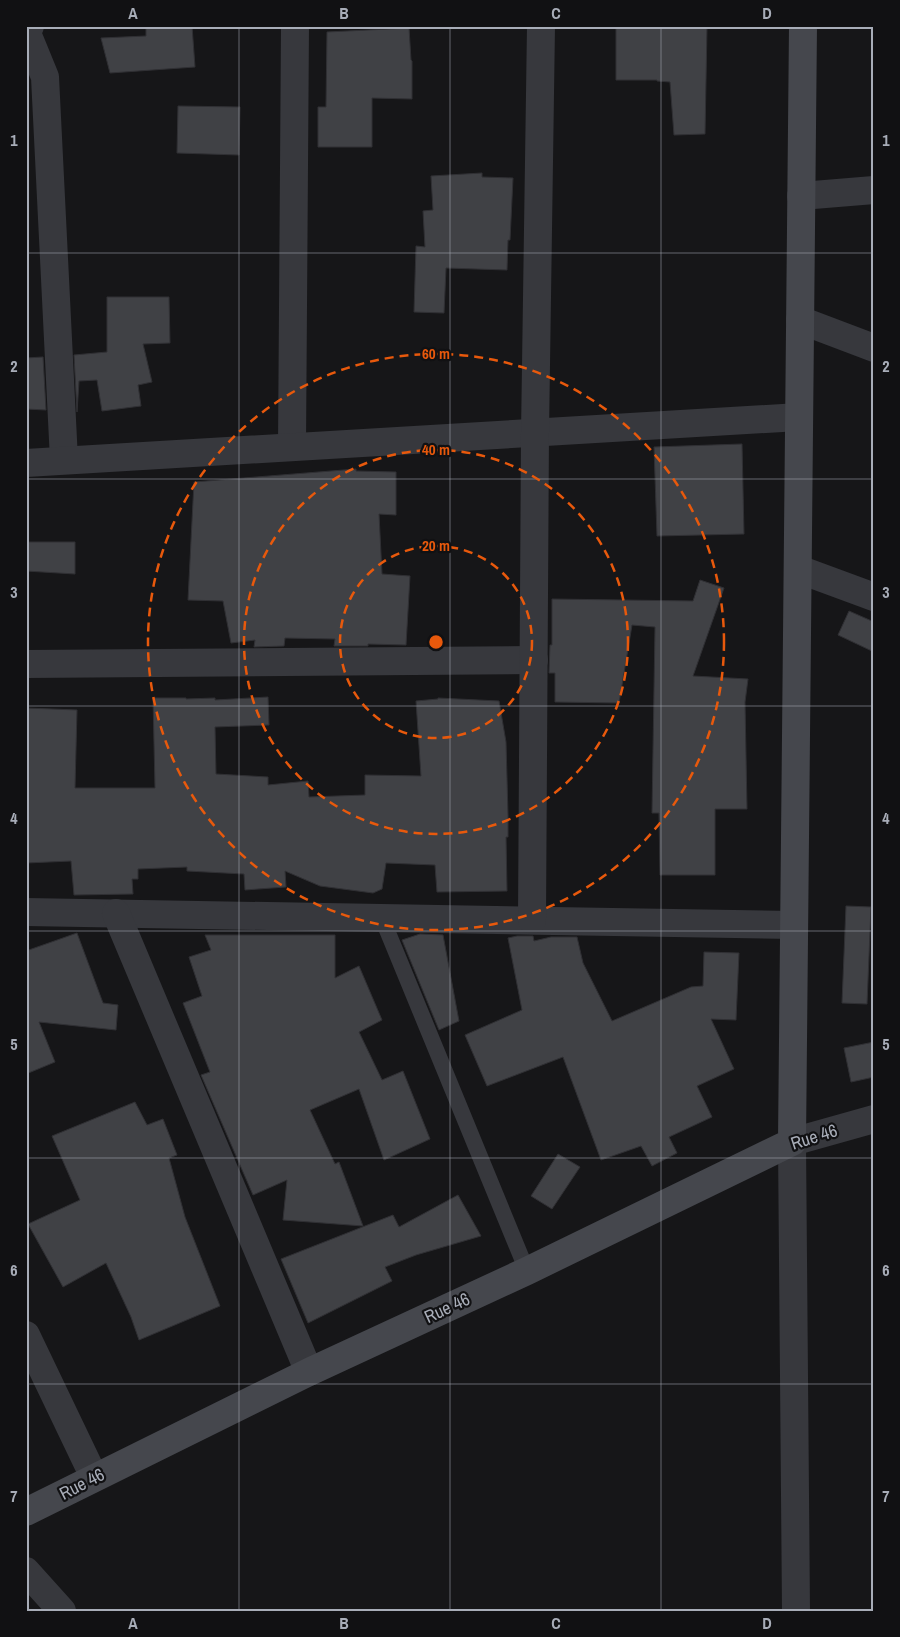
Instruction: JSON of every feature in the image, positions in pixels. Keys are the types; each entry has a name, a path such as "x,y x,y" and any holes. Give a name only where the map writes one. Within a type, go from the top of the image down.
{"street":[{"path":"292,447 295,26"},
{"path":"532,920 541,26"},
{"path":"796,1611 792,1142 803,26"},
{"path":"28,32 45,77 64,460"},
{"path":"801,196 874,190"},
{"path":"800,320 874,348"},
{"path":"26,462 799,417"},
{"path":"798,569 874,598"},
{"path":"26,664 534,660"},
{"path":"26,912 794,925"},
{"path":"116,913 309,1372"},
{"name":"Rue 46","path":"26,1512 309,1372 527,1271 792,1142 874,1119"},
{"path":"26,1335 94,1477"},
{"path":"26,1571 62,1611"}],"lane":[{"path":"382,918 527,1271"}],"building":[{"path":"146,26 192,26 195,67 110,73 101,38 146,36"},
{"path":"616,26 707,26 705,134 674,135 670,82 657,80 616,80"},
{"path":"409,28 412,61 412,99 372,98 372,147 318,147 318,107 326,107 327,32"},
{"path":"178,106 240,107 239,155 177,153"},
{"path":"482,173 482,177 513,178 507,270 446,268 444,313 414,312 416,246 425,247 423,211 433,210 431,176"},
{"path":"107,297 169,297 170,343 143,344 152,382 138,385 141,406 102,411 97,380 79,381 77,412 74,355 107,352"},
{"path":"43,357 46,410 26,409 26,358"},
{"path":"742,444 744,534 657,536 654,447"},
{"path":"356,469 356,471 396,472 396,515 379,514 382,574 410,576 406,645 368,644 368,646 334,646 335,639 285,638 284,646 254,647 255,640 231,643 223,601 188,600 194,482"},
{"path":"26,542 75,542 75,574 26,571"},
{"path":"700,580 724,588 693,676 748,679 745,702 747,809 715,809 715,875 660,875 659,813 652,813 655,627 632,625 619,703 555,702 555,673 549,673 550,645 552,645 552,599 693,601"},
{"path":"849,611 874,622 874,652 838,635"},
{"path":"268,697 269,725 215,727 216,774 268,777 268,785 308,781 309,797 365,795 365,775 421,776 416,701 438,698 499,701 506,742 508,815 508,837 506,837 507,891 437,892 435,865 386,863 382,889 373,893 320,886 285,871 286,887 245,890 244,874 187,871 187,867 138,869 138,879 132,879 133,894 74,895 71,861 26,863 26,708 77,710 75,788 155,788 153,698 215,698 215,700"},
{"path":"846,906 871,907 867,1004 842,1003"},
{"path":"77,933 103,1003 118,1005 116,1030 39,1022 55,1062 26,1074 26,951"},
{"path":"420,934 443,935 459,1021 439,1030 402,940"},
{"path":"205,935 335,935 335,978 359,966 382,1020 359,1032 382,1080 403,1071 430,1139 384,1160 359,1089 310,1110 335,1164 339,1162 363,1226 283,1220 287,1180 253,1195 201,1075 210,1072 183,1003 202,996 189,957 211,950"},
{"path":"533,936 534,941 551,937 577,937 583,963 612,1021 691,987 703,986 704,952 739,953 736,1020 711,1019 734,1069 697,1086 712,1117 669,1137 677,1153 652,1166 641,1146 601,1160 563,1057 487,1086 465,1035 522,1010 508,938"},
{"path":"874,1042 874,1077 851,1082 844,1048"},
{"path":"135,1102 147,1125 163,1119 177,1155 169,1158 185,1217 220,1306 139,1340 131,1317 106,1263 63,1287 28,1224 80,1200 52,1136"},
{"path":"558,1154 580,1167 552,1209 531,1196"},
{"path":"458,1195 481,1236 416,1255 385,1267 392,1281 308,1323 281,1259 393,1215 399,1227"}]}
